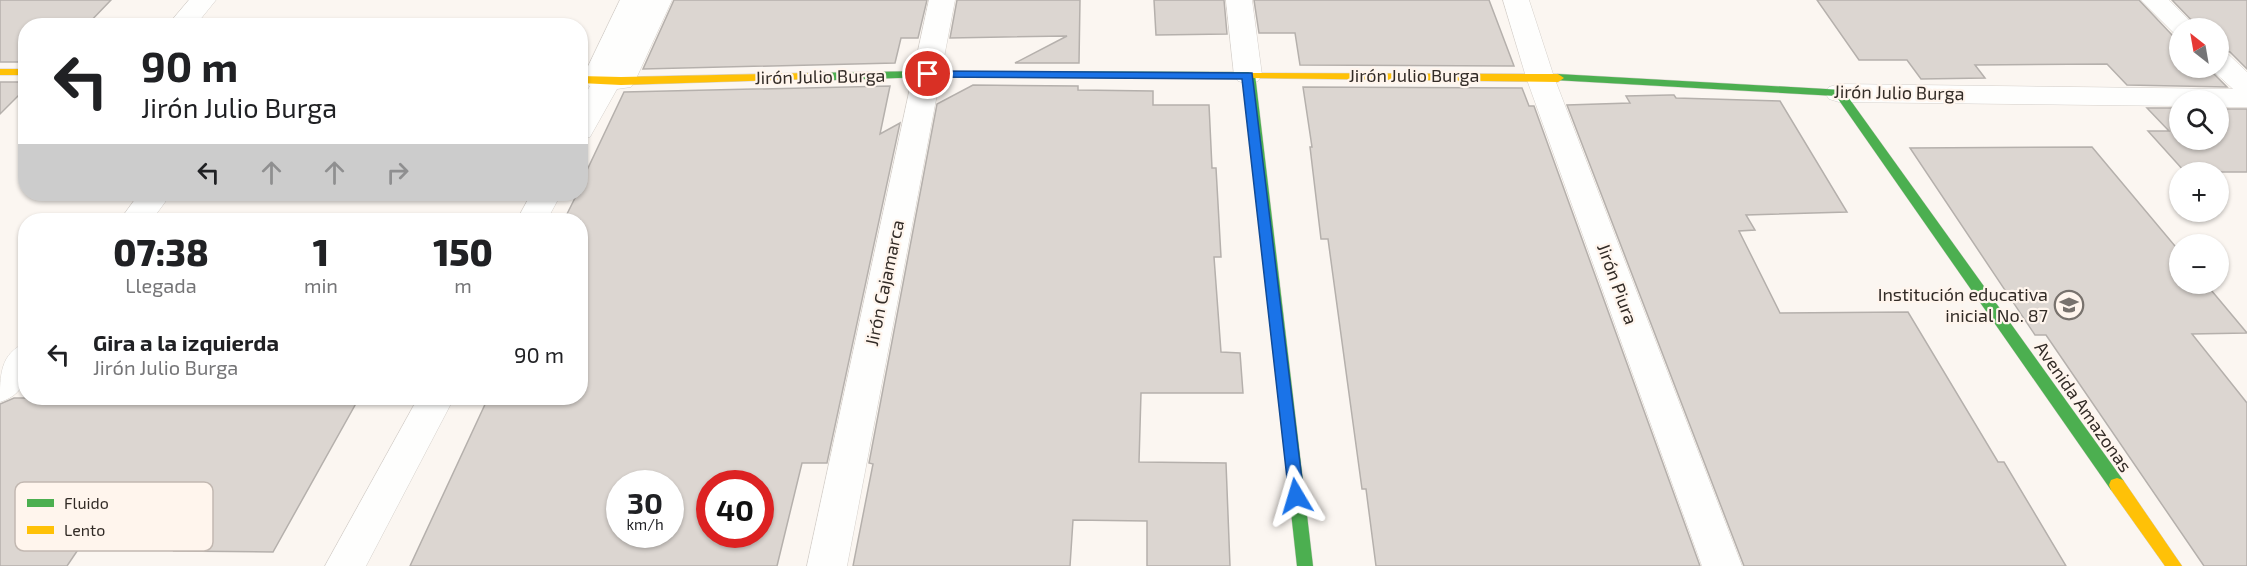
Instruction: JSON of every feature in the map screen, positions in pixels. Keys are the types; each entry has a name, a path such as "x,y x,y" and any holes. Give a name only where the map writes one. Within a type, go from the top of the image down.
{"street":[{"path":"187,18 203,0"},
{"path":"588,111 633,0"},
{"path":"601,79 660,0"},
{"name":"Jirón Cajamarca","path":"827,566 942,0"},
{"path":"1239,0 1305,566"},
{"name":"Jirón Piura","path":"1516,0 1540,77 1722,566"},
{"path":"2154,0 2173,18"},
{"path":"2229,70 2247,87"},
{"path":"0,72 18,72"},
{"name":"Jirón Julio Burga","path":"601,79 928,74 1540,77 1839,93 2247,98"},
{"name":"Avenida Amazonas","path":"1839,93 2174,566"},
{"path":"141,213 150,201"},
{"path":"0,387 18,366"},
{"path":"345,566 432,405"}],"building":[{"path":"0,0 111,0 94,18 18,18 18,62 0,62"},
{"path":"674,0 927,0 918,38 901,38 895,63 643,69"},
{"path":"957,0 1080,0 1079,63 1015,63 1067,36 950,38"},
{"path":"1154,0 1224,0 1227,34 1156,35"},
{"path":"1254,0 1489,0 1514,66 1300,65 1295,33 1259,33"},
{"path":"1817,0 2139,0 2169,32 2169,78 2218,78 2227,87 2127,85 2107,64 1975,65 1985,78 1921,79 1907,60 1859,60"},
{"path":"2172,0 2247,0 2247,69 2229,52 2229,18 2189,18"},
{"path":"0,82 18,82 18,96 0,114"},
{"path":"973,85 1078,86 1078,90 1153,91 1153,105 1209,105 1212,168 1216,168 1221,257 1214,257 1221,352 1240,353 1243,393 1141,393 1139,462 1226,463 1230,566 1147,566 1147,521 1073,520 1070,566 853,566 873,464 869,463 937,104"},
{"path":"890,86 880,134 900,123 827,463 802,463 777,566 410,566 485,405 588,405 588,213 568,213 574,201 588,201 588,168 624,92"},
{"path":"1303,87 1522,88 1529,106 1534,106 1700,566 1376,566 1366,489 1362,489 1328,239 1321,239 1310,147 1312,147"},
{"path":"1674,95 1676,98 1780,101 1847,212 1746,215 1755,230 1739,231 1780,313 1908,312 1998,462 2004,462 2066,566 1744,566 1567,105 1630,103 1626,96"},
{"path":"2147,108 2169,108 2169,131"},
{"path":"2229,109 2247,109 2247,172 2229,172 2229,162 2176,162 2148,131 2169,131 2169,150 2229,150"},
{"path":"2092,147 2169,239 2169,294 2214,294 2247,333 2192,334 2247,403 2247,566 2204,566 2046,335 2035,335 1910,148"},
{"path":"18,398 18,405 355,405 273,552 174,551 213,551 213,482 15,482 15,551 77,551 67,566 0,566 0,404"}],"traffic: fast":[{"path":"807,77 928,74 1251,76"},
{"path":"1248,75 1305,566"},
{"path":"1558,78 1839,93 2117,485"}],"traffic: slow":[{"path":"0,72 18,72"},
{"path":"1251,76 1558,78"},
{"path":"588,79 621,81 807,77"},
{"path":"2117,485 2174,566"}],"place":[{"name":"Institución educativa inicial No. 87","path":"2069,305"}],"route":[{"path":"928,74 1248,75 1296,496"}]}
